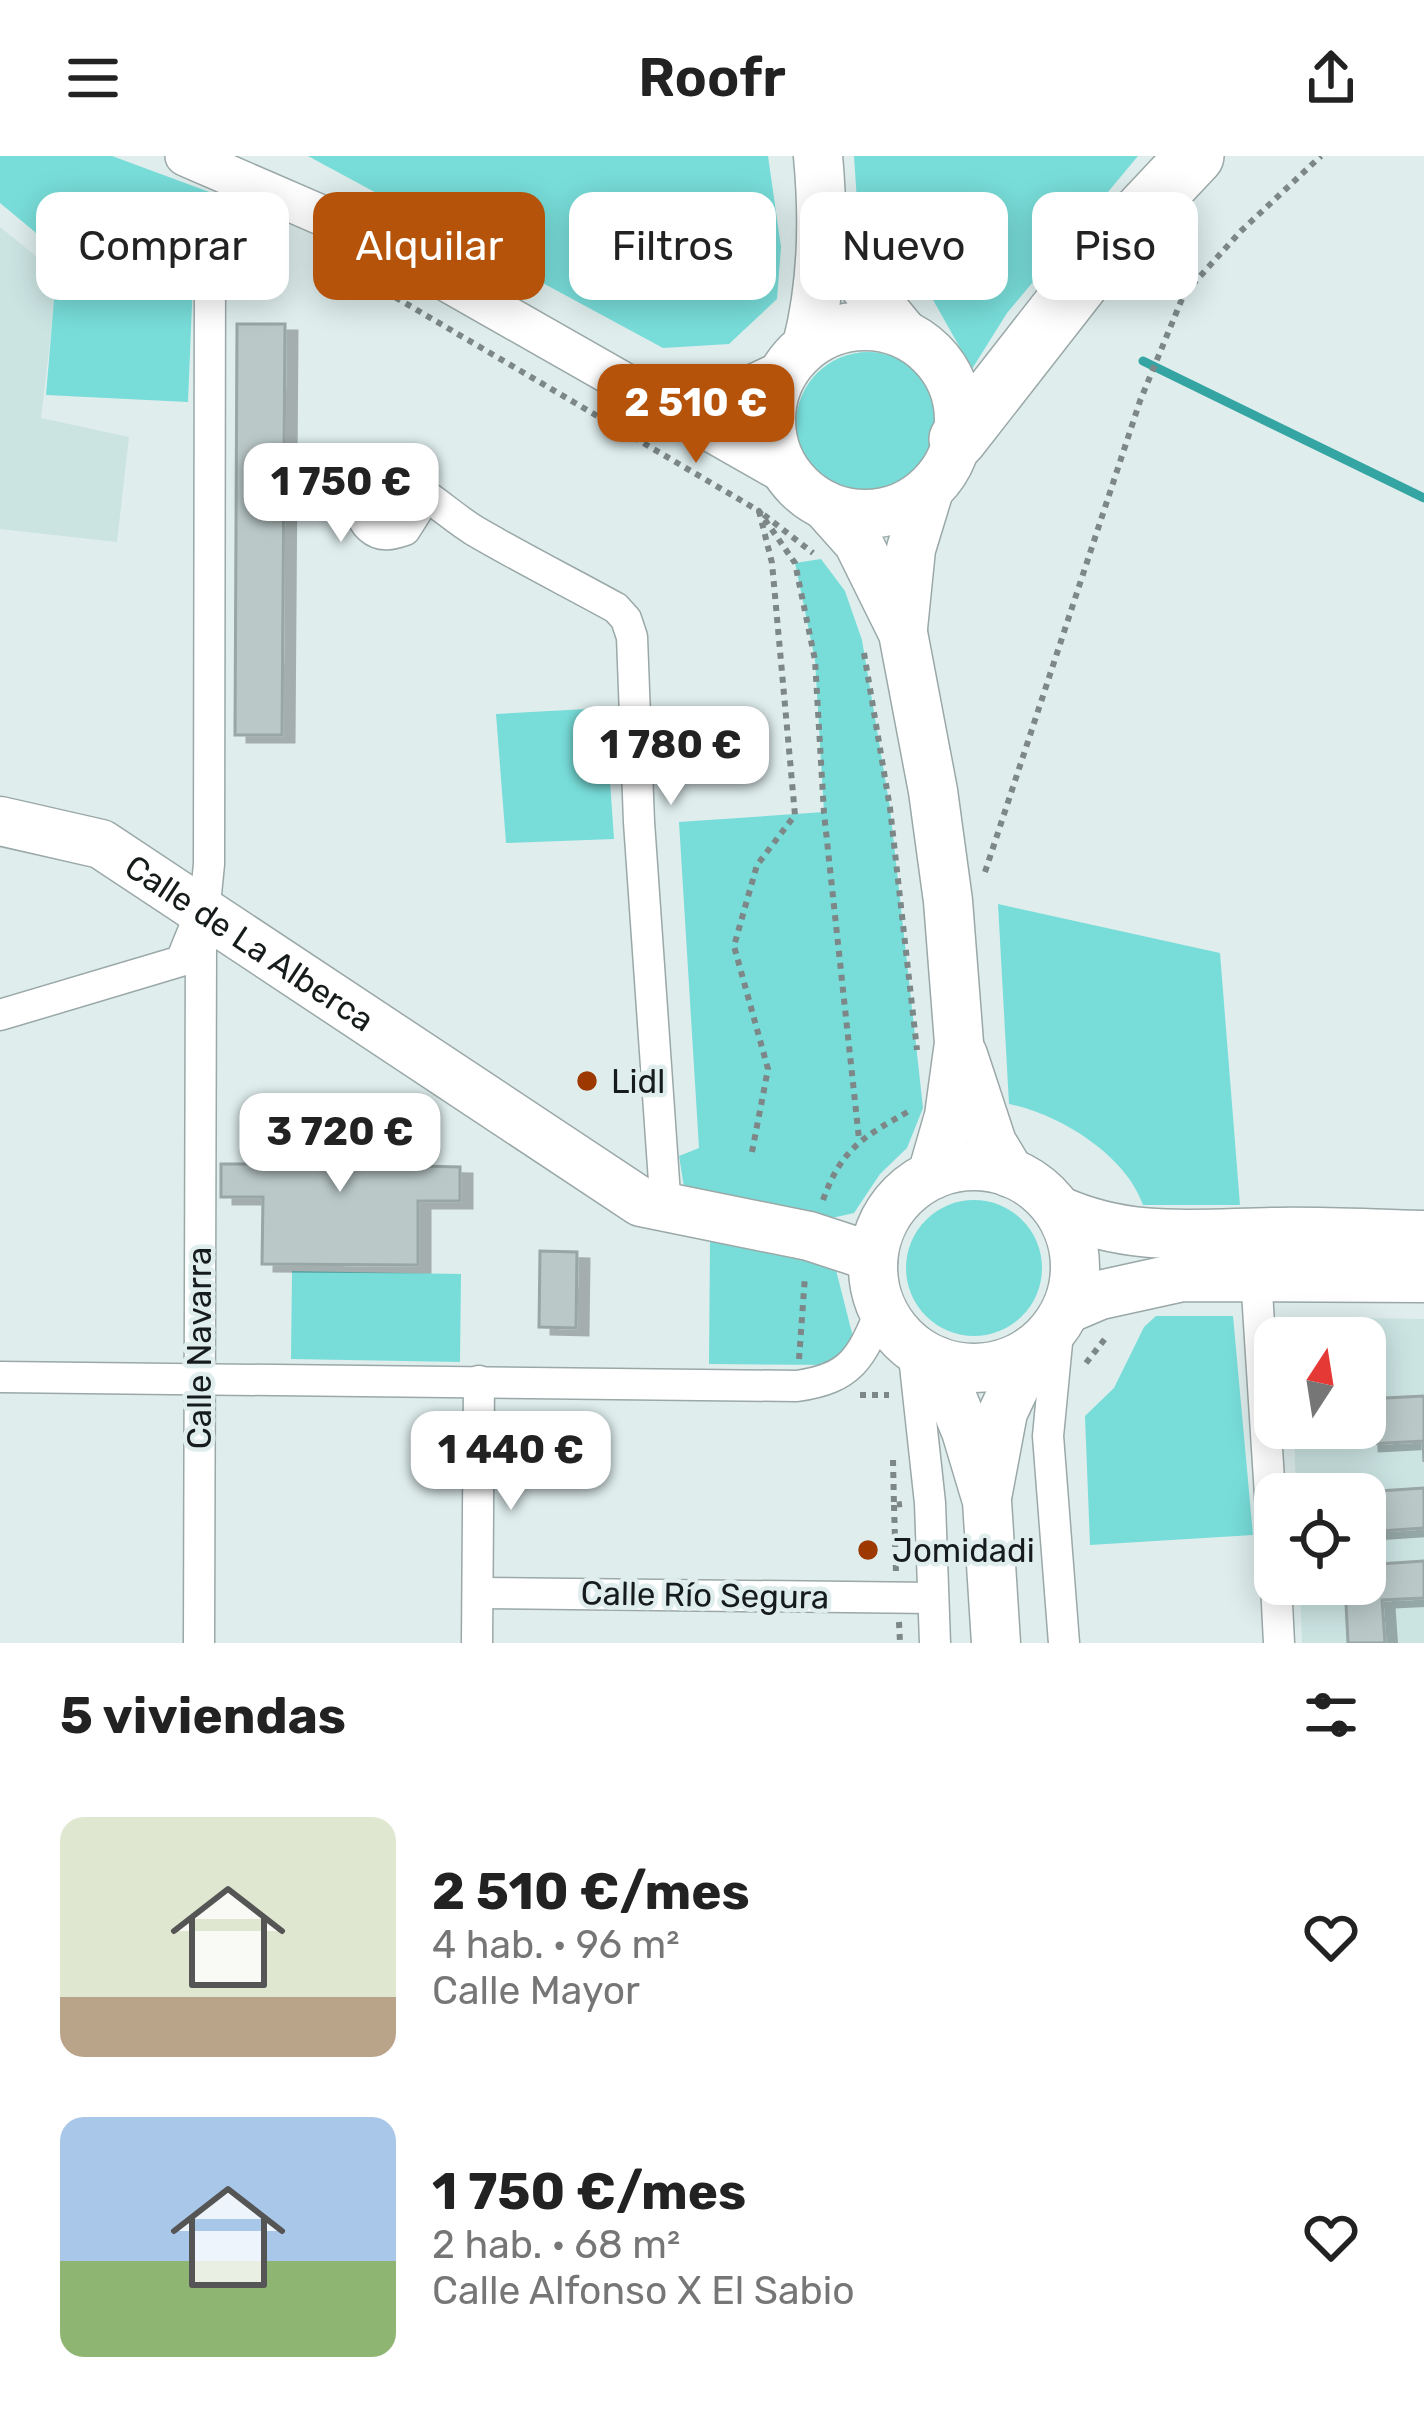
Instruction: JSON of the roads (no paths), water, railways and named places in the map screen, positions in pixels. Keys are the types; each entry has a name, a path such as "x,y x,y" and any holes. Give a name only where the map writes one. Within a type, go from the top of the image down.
{"highway":[{"path":"958,440 1100,257 1195,156"}],"main road":[{"path":"792,498 842,511 879,513 914,501 942,475 958,440 960,418 950,377 938,358 903,333 861,282 820,180"},
{"path":"820,180 818,294 796,357 775,390 771,413 792,498 858,542 882,637 927,756 949,901 939,1051 949,1116 932,1175"},
{"path":"796,357 829,332 853,326 903,333"},
{"path":"882,637 928,490"},
{"name":"Calle de La Alberca","path":"0,821 101,844 641,1202 809,1235 853,1234 878,1243"},
{"path":"939,1051 979,1110 1010,1173"},
{"path":"987,1501 1003,1412 1073,1289 1074,1248 1058,1210 1037,1188 1010,1173 958,1167 932,1175 903,1196 878,1243 882,1308 925,1354 966,1431 987,1501 1002,1630"},
{"path":"1058,1210 1098,1226 1141,1234 1424,1235"},
{"path":"925,1354 970,1368 1003,1364 1053,1327 1156,1281 1256,1276 1424,1278"}],"street":[{"path":"185,156 358,231 638,389 792,498"},
{"path":"0,1015 181,961 202,910 209,865 210,300"},
{"path":"638,389 685,400 717,399 796,357"},
{"path":"474,530 405,530 387,536 370,529 360,513 362,494 376,481 394,478 474,530 616,608 632,637 639,822 666,1210"},
{"path":"405,530 417,511 410,488"},
{"name":"Calle Navarra","path":"199,1643 202,910"},
{"path":"1256,1276 1269,1473"},
{"path":"0,1377 797,1386 825,1382 854,1365 882,1308"},
{"path":"1053,1327 1048,1436 1064,1643"},
{"path":"925,1354 935,1643"},
{"path":"477,1643 478,1381"},
{"name":"Calle Río Segura","path":"478,1593 932,1598"},
{"path":"1277,1605 1279,1643"}],"waterway":[{"path":"1143,361 1424,498"}],"place":[{"name":"Lidl","path":"587,1081"},
{"name":"Jomidadi","path":"868,1550"}]}
